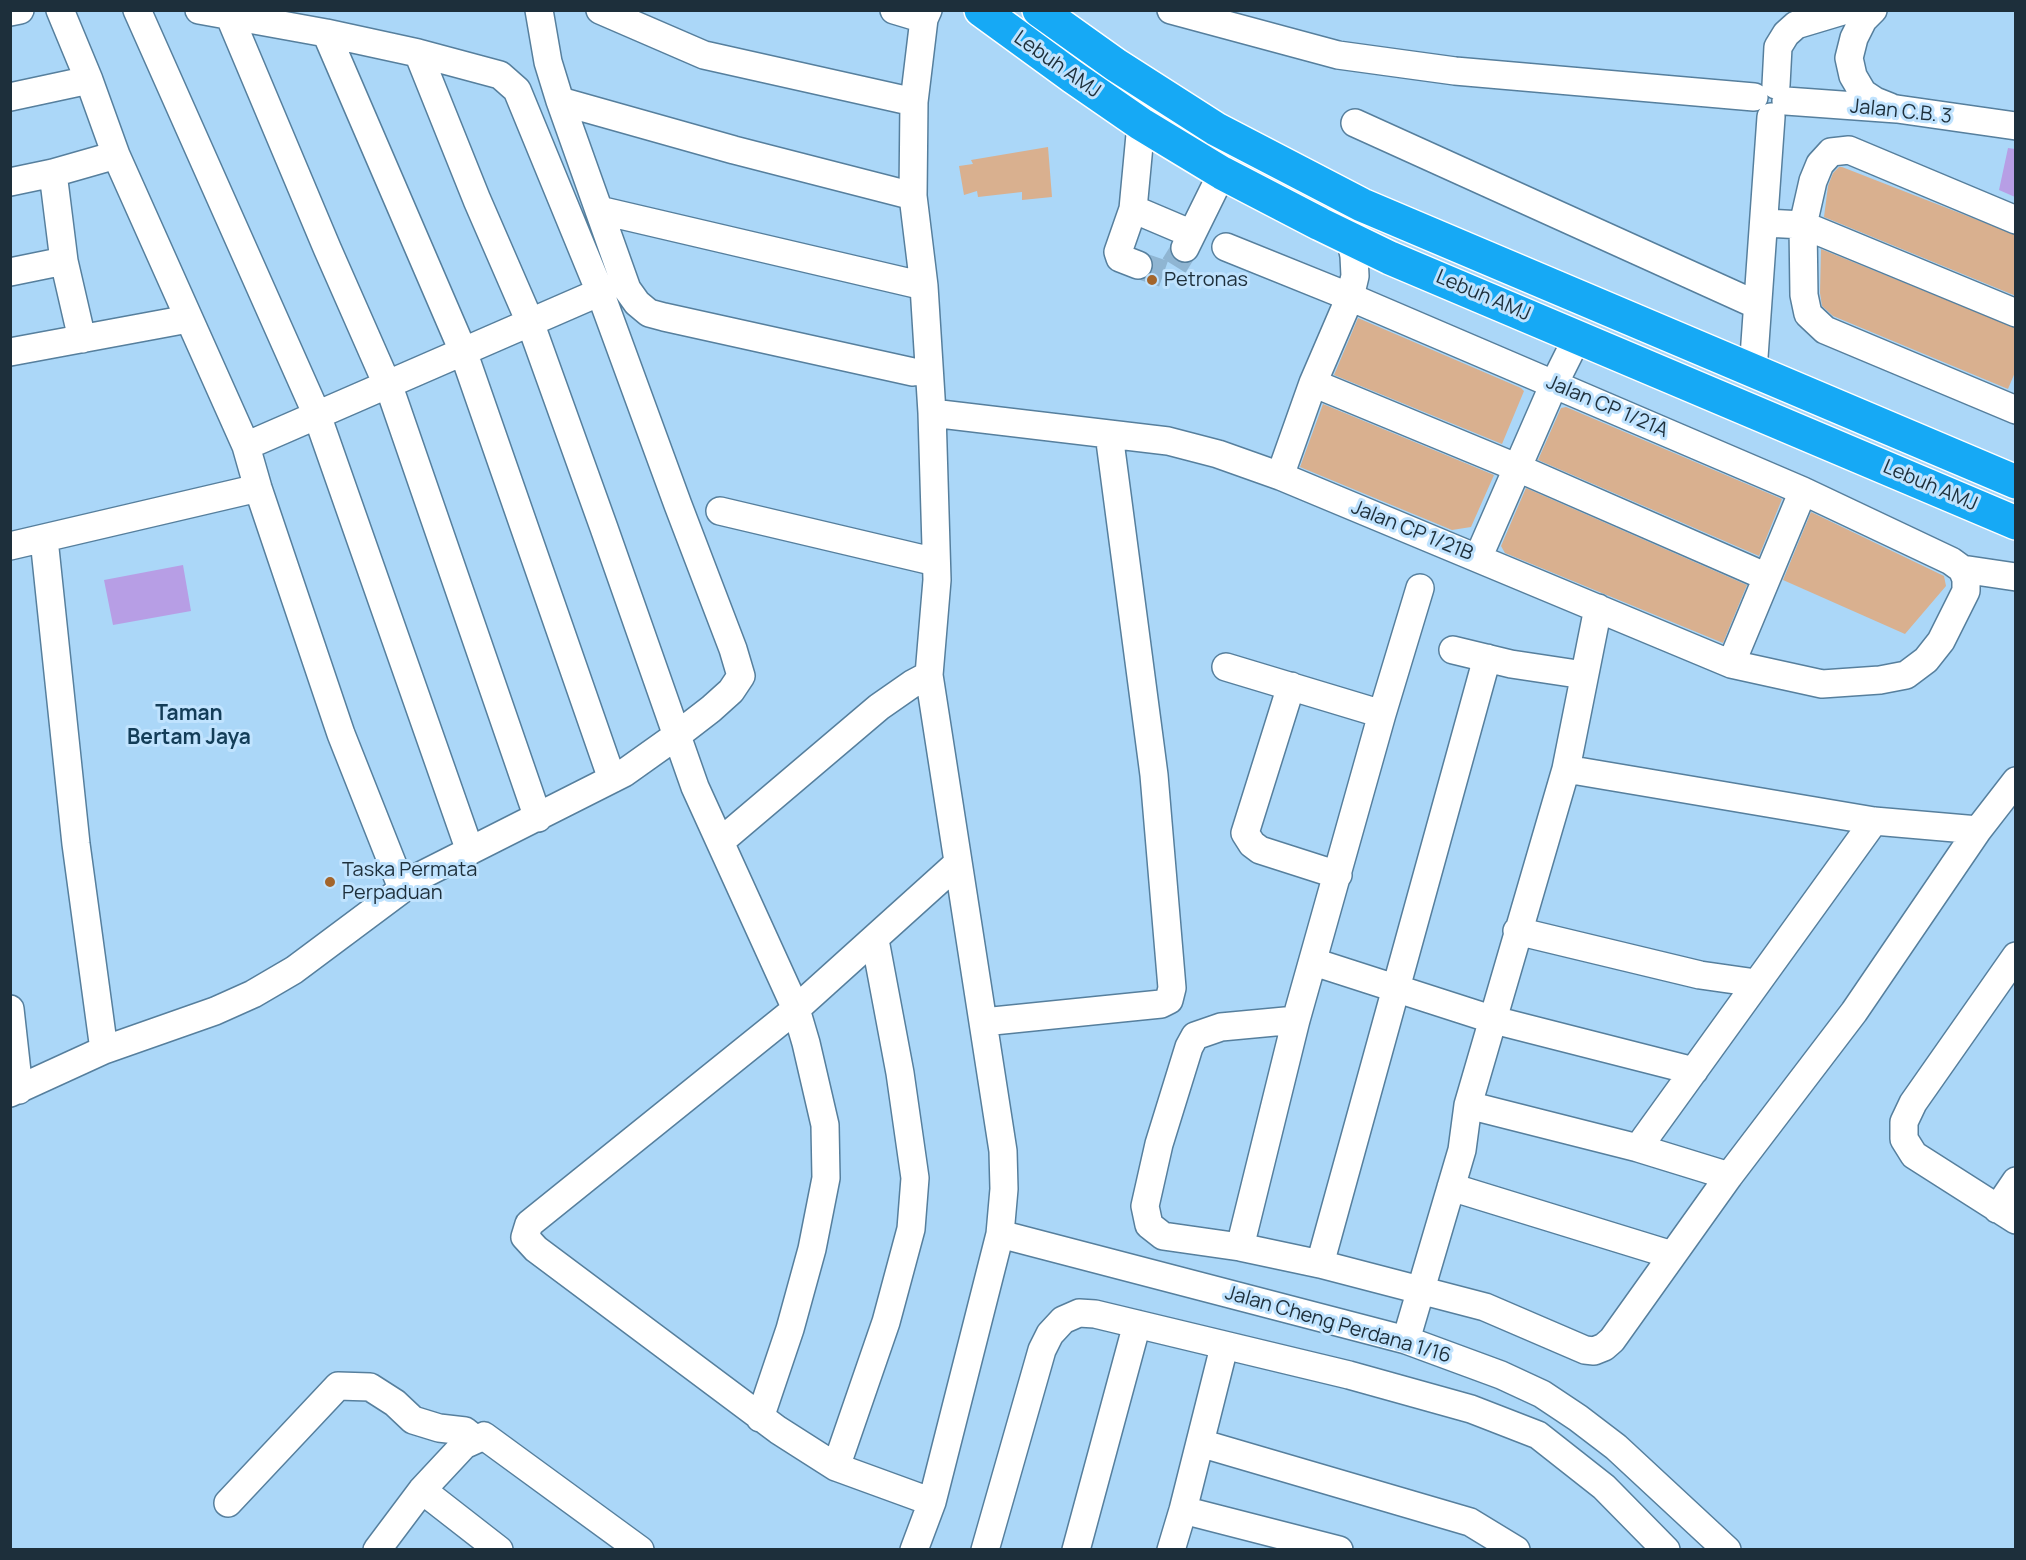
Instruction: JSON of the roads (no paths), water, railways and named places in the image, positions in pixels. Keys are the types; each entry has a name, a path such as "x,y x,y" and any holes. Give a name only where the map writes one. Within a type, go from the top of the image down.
{"highway":[{"name":"Lebuh AMJ","path":"981,10 1141,124 1222,173 1390,258 2016,523"},
{"name":"Lebuh AMJ","path":"1038,10 1116,65 1216,129 1331,190 2016,482"}],"street":[{"path":"10,12 20,10"},
{"path":"60,10 89,80 116,155 246,446 258,488 342,734 402,888"},
{"path":"137,10 317,415 470,851"},
{"path":"10,1009 15,1091 104,1050 215,1011 253,994 294,970 420,876 612,779 676,736 731,691 741,676 734,649 678,505 600,292 517,90 500,75 418,53 326,33 199,10"},
{"path":"539,10 548,62 560,101 627,289 637,303 649,313 913,372"},
{"path":"600,10 704,55 914,102"},
{"path":"894,10 926,15 914,102 913,196 924,286 932,413 937,580 929,675 1003,1151 1004,1189 1000,1234 932,1502 914,1550"},
{"name":"Jalan C.B. 3","path":"1171,10 1338,55 1455,71 1897,109 2016,126"},
{"path":"1753,371 1772,100 1778,47 1786,34 1796,26 1846,10"},
{"path":"1873,10 1863,20 1854,38 1849,58 1853,76 1863,93 1875,101 1897,109"},
{"path":"229,15 387,385 538,818"},
{"path":"326,33 463,351 612,779"},
{"path":"418,53 477,200 530,322 695,787 796,1009 806,1042 825,1125 826,1178 812,1249 790,1329 760,1418"},
{"path":"10,97 89,80"},
{"path":"560,101 734,150 913,196"},
{"path":"1354,123 1757,305"},
{"path":"1138,265 1120,258 1118,252 1133,209 1141,124"},
{"path":"2016,220 1849,150 1831,152 1820,164 1813,181 1803,225 1804,296 1808,314 1825,330 2016,410"},
{"path":"10,182 53,173 116,155"},
{"path":"53,173 64,261 82,339"},
{"path":"1133,209 1188,241 1222,173"},
{"path":"599,210 924,286"},
{"path":"1765,223 1803,225 2016,313"},
{"path":"1280,476 1313,383 1350,297 1355,276 1350,237"},
{"name":"Jalan CP 1/21A","path":"1226,247 1350,297 1803,491 1951,561 1964,580"},
{"path":"10,272 64,261"},
{"path":"246,446 600,292"},
{"path":"10,352 188,319"},
{"path":"1478,558 1554,384 1578,336"},
{"path":"1313,383 1518,468 1767,578"},
{"name":"Jalan CP 1/21B","path":"932,413 1168,441 1218,454 1280,476 1731,664 1822,684 1880,680 1906,675 1926,660 1941,641 1964,580"},
{"path":"983,1022 1161,1004 1169,1000 1172,988 1154,775 1110,434"},
{"path":"10,546 258,488"},
{"path":"1731,664 1803,491"},
{"path":"720,511 936,562"},
{"path":"44,539 76,844 104,1050"},
{"path":"1964,580 2016,577"},
{"path":"1240,1247 1296,1020 1420,588"},
{"path":"1406,1341 1462,1150 1468,1105 1566,769 1598,608"},
{"path":"1453,650 1584,675"},
{"path":"1320,1264 1487,658"},
{"path":"1226,667 1382,714"},
{"path":"721,841 879,707 929,675"},
{"path":"1291,686 1245,833 1252,844 1260,850 1338,875"},
{"path":"1566,769 1874,821 1978,830"},
{"path":"1296,1020 1221,1027 1195,1036 1189,1047 1160,1144 1145,1206 1149,1225 1163,1236 1240,1247 1320,1264 1485,1307 1538,1328 1576,1347 1594,1351 1612,1340 1729,1176 1854,1012 1978,830 2016,781"},
{"path":"1638,1148 1874,821"},
{"path":"932,1502 836,1467 760,1418 536,1249 525,1237 529,1224 796,1009 958,863"},
{"path":"1517,931 1700,975 1756,983"},
{"path":"836,1467 888,1311 910,1229 915,1178 900,1073 875,940"},
{"path":"2016,956 1913,1103 1904,1122 1904,1139 1914,1155 2006,1214 2016,1181"},
{"path":"1314,962 1494,1020 1694,1071"},
{"path":"1468,1105 1638,1148 1729,1176"},
{"path":"1451,1186 1672,1254"},
{"name":"Jalan Cheng Perdana 1/16","path":"1000,1234 1406,1341 1501,1375 1542,1395 1578,1418 1616,1447 1727,1550"},
{"path":"985,1550 1042,1350 1050,1334 1063,1320 1079,1313 1095,1314 1224,1347 1349,1375 1471,1409 1538,1435 1604,1487 1666,1550"},
{"path":"1076,1550 1137,1324"},
{"path":"1171,1550 1224,1347"},
{"path":"228,1503 338,1386 370,1387 395,1403 413,1420 439,1428 465,1431 475,1439"},
{"path":"377,1550 422,1490 464,1445 484,1436 640,1550"},
{"path":"1200,1443 1470,1522 1516,1550"},
{"path":"422,1490 499,1550"},
{"path":"1183,1510 1339,1550"}],"tunnel":[{"path":"1138,265 1164,274 1172,269 1185,248"}],"place":[{"name":"Petronas","path":"1152,280"},
{"name":"Taska Permata Perpaduan","path":"330,882"}],"district":[{"name":"Taman Bertam Jaya","path":"189,726"}]}
